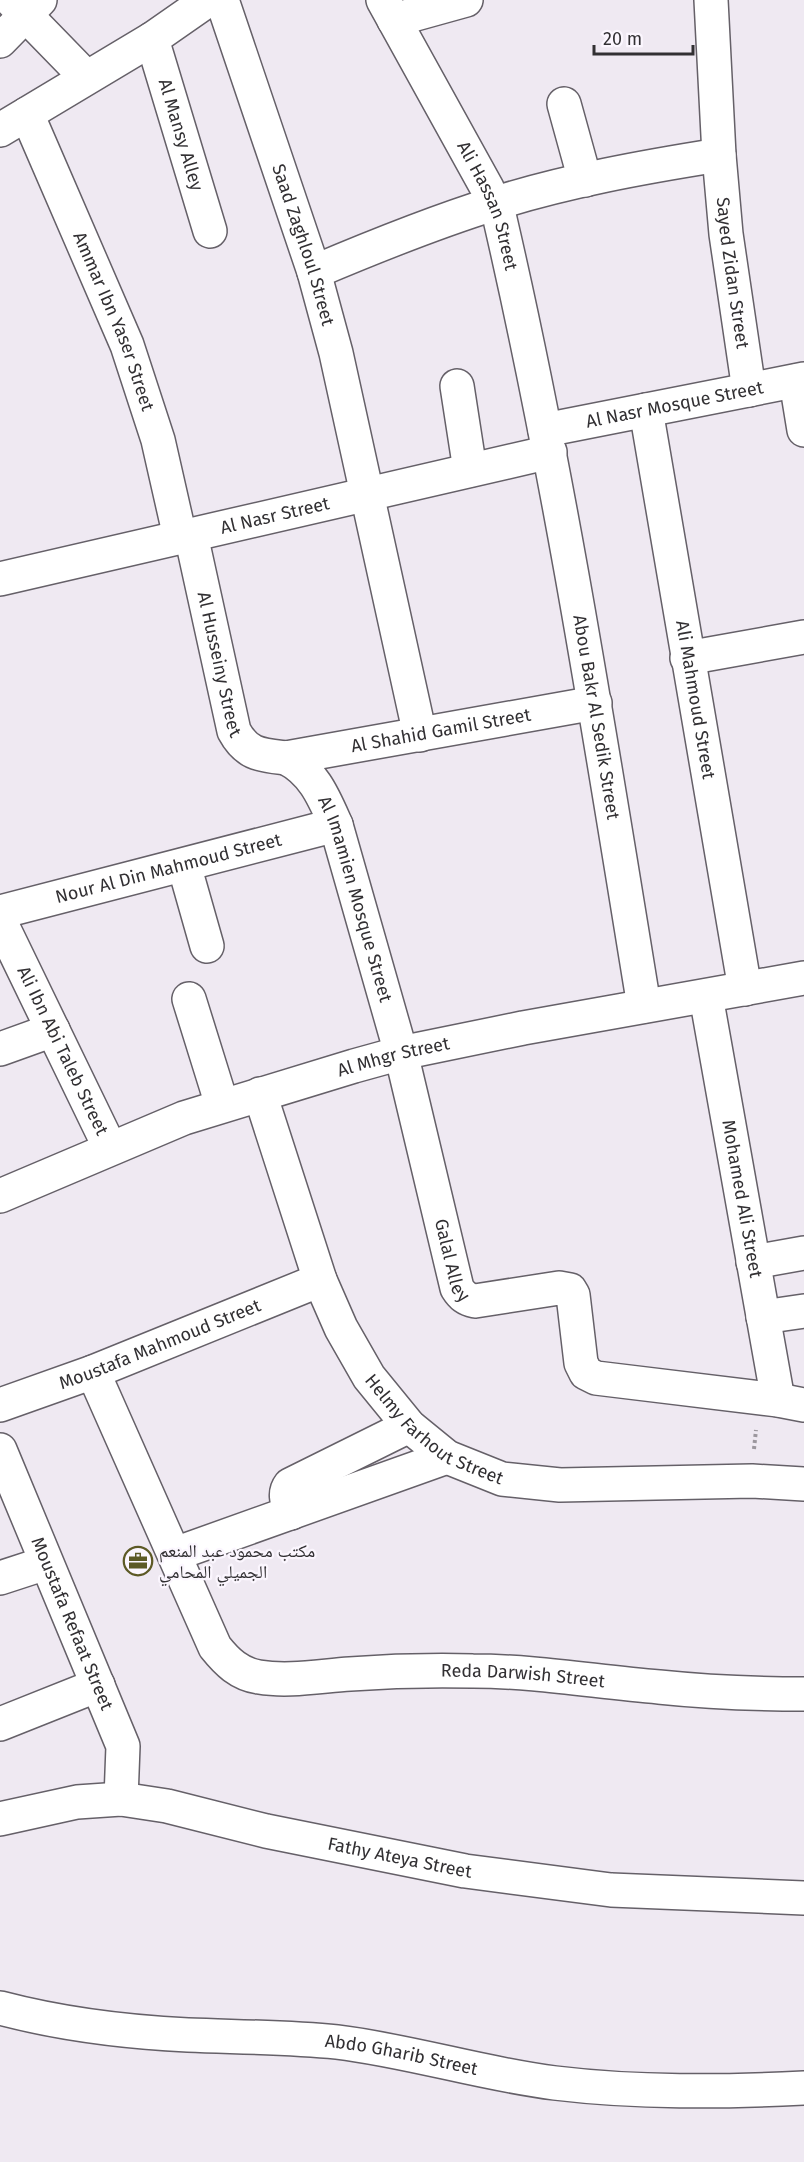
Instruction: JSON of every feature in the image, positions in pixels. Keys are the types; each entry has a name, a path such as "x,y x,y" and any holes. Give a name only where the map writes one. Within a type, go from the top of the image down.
{"street":[{"name":"Saad Zaghloul Street","path":"222,0 314,272 336,353 420,735"},
{"path":"389,10 466,0"},
{"name":"Sayed Zidan Street","path":"711,0 719,155 726,234 749,390"},
{"path":"14,122 152,39 192,4"},
{"path":"0,41 26,5 86,77"},
{"name":"Ali Hassan Street","path":"389,10 495,204 547,441"},
{"name":"Al Mansy Alley","path":"152,39 210,231"},
{"path":"564,104 585,180"},
{"name":"Ammar Ibn Yaser Street","path":"14,122 128,345 185,536"},
{"path":"314,272 383,243 495,204 585,180 719,155"},
{"path":"800,380 804,430"},
{"name":"Al Nasr Mosque Street","path":"547,441 646,410 800,380"},
{"path":"457,386 470,470"},
{"name":"Ali Mahmoud Street","path":"646,410 745,989"},
{"name":"Al Nasr Street","path":"0,579 470,470 547,441"},
{"name":"Abou Bakr Al Sedik Street","path":"547,441 595,703 644,1006"},
{"name":"Al Husseiny Street","path":"185,536 234,731 248,750 260,755 286,758"},
{"path":"687,658 804,637"},
{"name":"Al Shahid Gamil Street","path":"286,758 595,703"},
{"name":"Al Imamien Mosque Street","path":"286,758 298,764 308,773 336,825 401,1053"},
{"name":"Nour Al Din Mahmoud Street","path":"0,912 336,825"},
{"path":"184,865 207,945"},
{"name":"Ali Ibn Abi Taleb Street","path":"0,921 110,1148"},
{"name":"Al Mhgr Street","path":"0,1196 175,1121 401,1053 523,1028 804,978"},
{"name":"Mohamed Ali Street","path":"706,996 763,1317 791,1402"},
{"path":"189,999 222,1105"},
{"path":"0,1049 53,1030"},
{"name":"Galal Alley","path":"401,1053 457,1288 464,1297 481,1301 565,1288 573,1295 581,1363 583,1369 591,1376 791,1402"},
{"name":"Helmy Farhout Street","path":"260,1094 320,1280 341,1328 369,1377 410,1426 447,1457 502,1479 560,1485 752,1481 804,1484"},
{"path":"753,1262 804,1253"},
{"name":"Moustafa Mahmoud Street","path":"0,1405 93,1372 320,1280"},
{"path":"763,1317 804,1311"},
{"path":"93,1372 175,1554 447,1457"},
{"path":"291,1513 286,1496 290,1485 410,1426"},
{"name":"Moustafa Refaat Street","path":"0,1450 123,1746 122,1799"},
{"name":"Reda Darwish Street","path":"175,1554 215,1647 226,1662 241,1672 259,1677 290,1678 382,1672 475,1671 567,1677 705,1691 804,1694"},
{"path":"0,1578 46,1563"},
{"path":"0,1724 98,1685"},
{"name":"Fathy Ateya Street","path":"0,1819 77,1802 122,1799 167,1806 266,1831 465,1871 611,1890 804,1898"},
{"name":"Abdo Gharib Street","path":"0,2008 98,2028 372,2047 476,2070 554,2083 633,2090 712,2092 804,2088"}],"path":[{"path":"752,1481 757,1419 763,1412 777,1410 791,1402"}],"place":[{"name":"مكتب محمود عبد المنعم الجميلي المحامي","path":"138,1561"}]}
